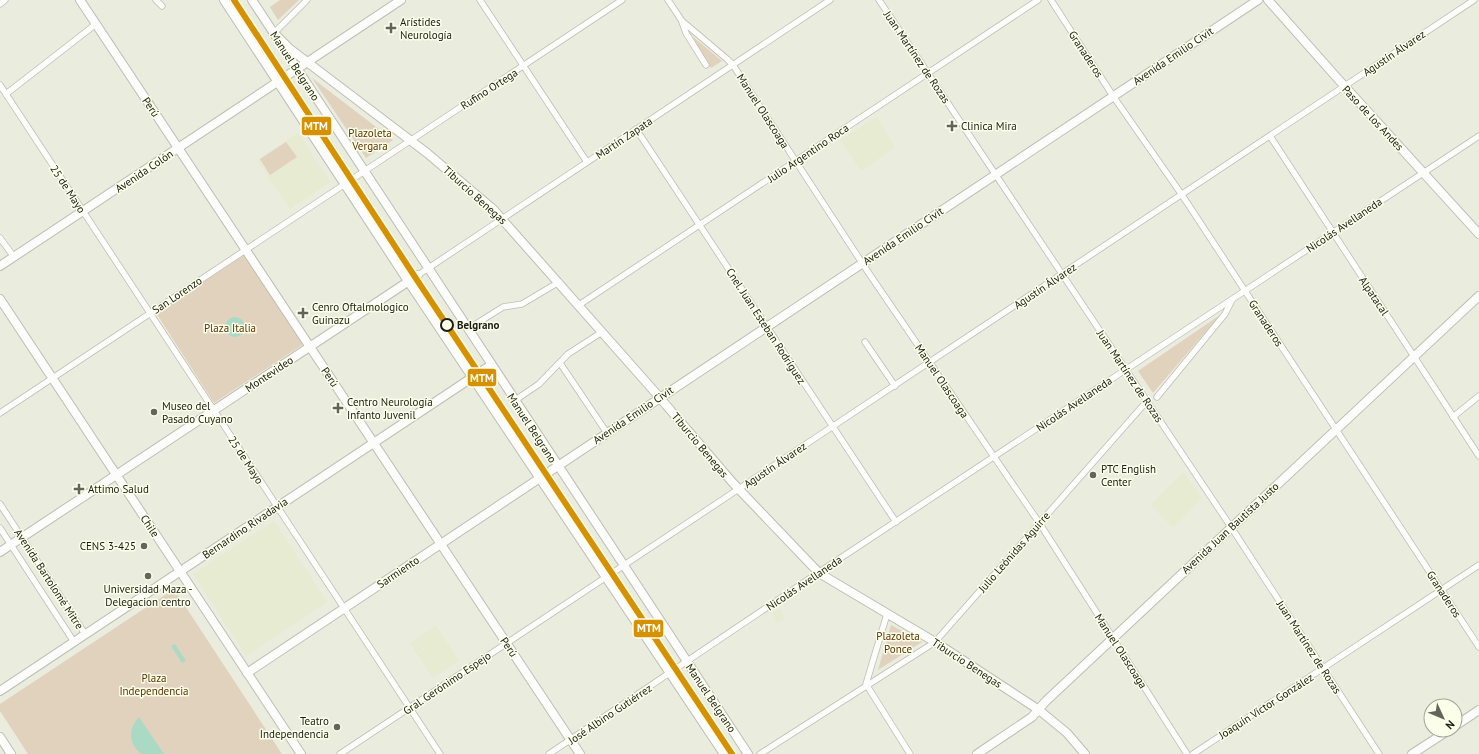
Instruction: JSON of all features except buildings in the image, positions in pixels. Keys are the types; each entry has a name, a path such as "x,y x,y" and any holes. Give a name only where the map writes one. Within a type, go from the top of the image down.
{"street":[{"path":"0,4 5,0"},
{"name":"Perú","path":"80,0 580,754"},
{"path":"156,0 162,6"},
{"name":"Manuel Belgrano","path":"224,0 408,281 724,754"},
{"name":"Manuel Belgrano","path":"252,0 514,401 748,754"},
{"path":"274,33 306,0"},
{"name":"Avenida Colón","path":"0,266 401,0"},
{"path":"480,0 587,162"},
{"name":"Rufino Ortega","path":"354,178 622,0"},
{"name":"Manuel Olascoaga","path":"668,0 682,21 686,33 706,65"},
{"name":"Martín Zapata","path":"418,275 830,0"},
{"name":"Juan Martínez de Rozas","path":"879,0 1147,401 1380,754"},
{"name":"Julio Argentino Roca","path":"579,305 1038,0"},
{"name":"Granaderos","path":"1051,0 1113,96 1182,195 1479,647"},
{"name":"Avenida Emilio Civit","path":"549,472 1258,0"},
{"name":"Paso de los Andes","path":"1268,0 1479,234"},
{"name":"Agustín Álvarez","path":"615,572 1474,0"},
{"name":"Manuel Olascoaga","path":"682,21 733,65 862,263 993,458 1040,524 1187,754"},
{"path":"6,94 96,24"},
{"name":"Tiburcio Benegas","path":"274,33 290,49 308,61 411,140 503,218 739,489 819,573 935,642 1039,710 1067,733 1086,754"},
{"name":"25 de Mayo","path":"0,85 440,754"},
{"name":"Cnel. Juan Esteban Rodríguez","path":"636,129 896,522"},
{"name":"Alpatacal","path":"1270,136 1479,456"},
{"name":"Nicolás Avellaneda","path":"670,674 819,573 1479,136"},
{"name":"San Lorenzo","path":"0,413 354,178"},
{"path":"0,238 14,257"},
{"name":"Montevideo","path":"0,552 418,275"},
{"path":"468,329 503,307 522,304 559,282"},
{"name":"Avenida Juan Bautista Justo","path":"977,754 1032,718 1046,701 1112,638 1479,296"},
{"name":"Chile","path":"0,299 301,754"},
{"path":"1156,397 1224,315 1232,299"},
{"path":"1218,308 1222,307 1224,309 1224,315"},
{"path":"514,401 539,384 577,348 602,332"},
{"path":"865,342 894,386"},
{"path":"560,363 607,433"},
{"name":"Bernardino Rivadavia","path":"0,691 491,364"},
{"path":"1453,417 1479,396"},
{"name":"Julio Leónidas Aguirre","path":"760,754 935,642 1147,401"},
{"name":"Sarmiento","path":"247,673 549,472"},
{"name":"Avenida Bartolomé Mitre","path":"0,504 85,634"},
{"name":"Avenida Bartolomé Mitre","path":"0,528 74,642"},
{"name":"Joaquín Víctor González","path":"1193,754 1479,565"},
{"name":"Gral. Gerónimo Espejo","path":"340,754 615,572"},
{"path":"887,614 866,681 867,686 910,754"},
{"name":"José Albino Gutiérrez","path":"549,754 670,674"},
{"path":"1463,721 1479,710"},
{"path":"0,737 12,754"},
{"path":"1412,754 1437,738"}],"shaded area":[{"path":"877,117 895,147 861,171 841,140"},
{"path":"298,133 330,182 290,209 257,160"},
{"path":"235,317 242,320 245,327 242,334 235,337 228,334 225,327 228,320"},
{"path":"1183,472 1202,498 1173,528 1150,505"},
{"path":"274,521 327,602 246,656 193,574"},
{"path":"781,609 785,620 777,623 773,612"},
{"path":"436,626 459,661 433,678 410,643"},
{"path":"175,644 186,661 182,663 171,646"},
{"path":"139,717 164,754 142,754 134,746 131,731 135,721"}],"green space":[{"path":"280,0 299,0 278,20 270,7"},
{"path":"692,36 722,61 711,68"},
{"name":"Plazoleta Vergara","path":"312,78 393,140 366,158"},
{"path":"286,142 297,157 270,175 260,159"},
{"name":"Plaza Italia","path":"246,254 305,343 214,403 156,313"},
{"path":"1220,315 1153,393 1138,371"},
{"name":"Plaza Independencia","path":"174,589 282,754 28,754 0,711 0,704"},
{"name":"Plazoleta Ponce","path":"891,625 922,642 878,670"}],"transit line":[{"name":"MTM","path":"234,0 415,277 732,754"}],"place":[{"name":"Arístides Neurología","path":"391,28"},
{"name":"Clinica Mira","path":"952,126"},
{"name":"Cenro Oftalmologico Guinazu","path":"303,313"},
{"name":"Belgrano","path":"447,325"},
{"name":"Centro Neurología Infanto Juvenil","path":"338,408"},
{"name":"Museo del Pasado Cuyano","path":"154,412"},
{"name":"PTC English Center","path":"1093,475"},
{"name":"Attimo Salud","path":"79,489"},
{"name":"CENS 3-425","path":"144,546"},
{"name":"Universidad Maza - Delegacion centro","path":"148,576"},
{"name":"Teatro Independencia","path":"337,727"}]}
